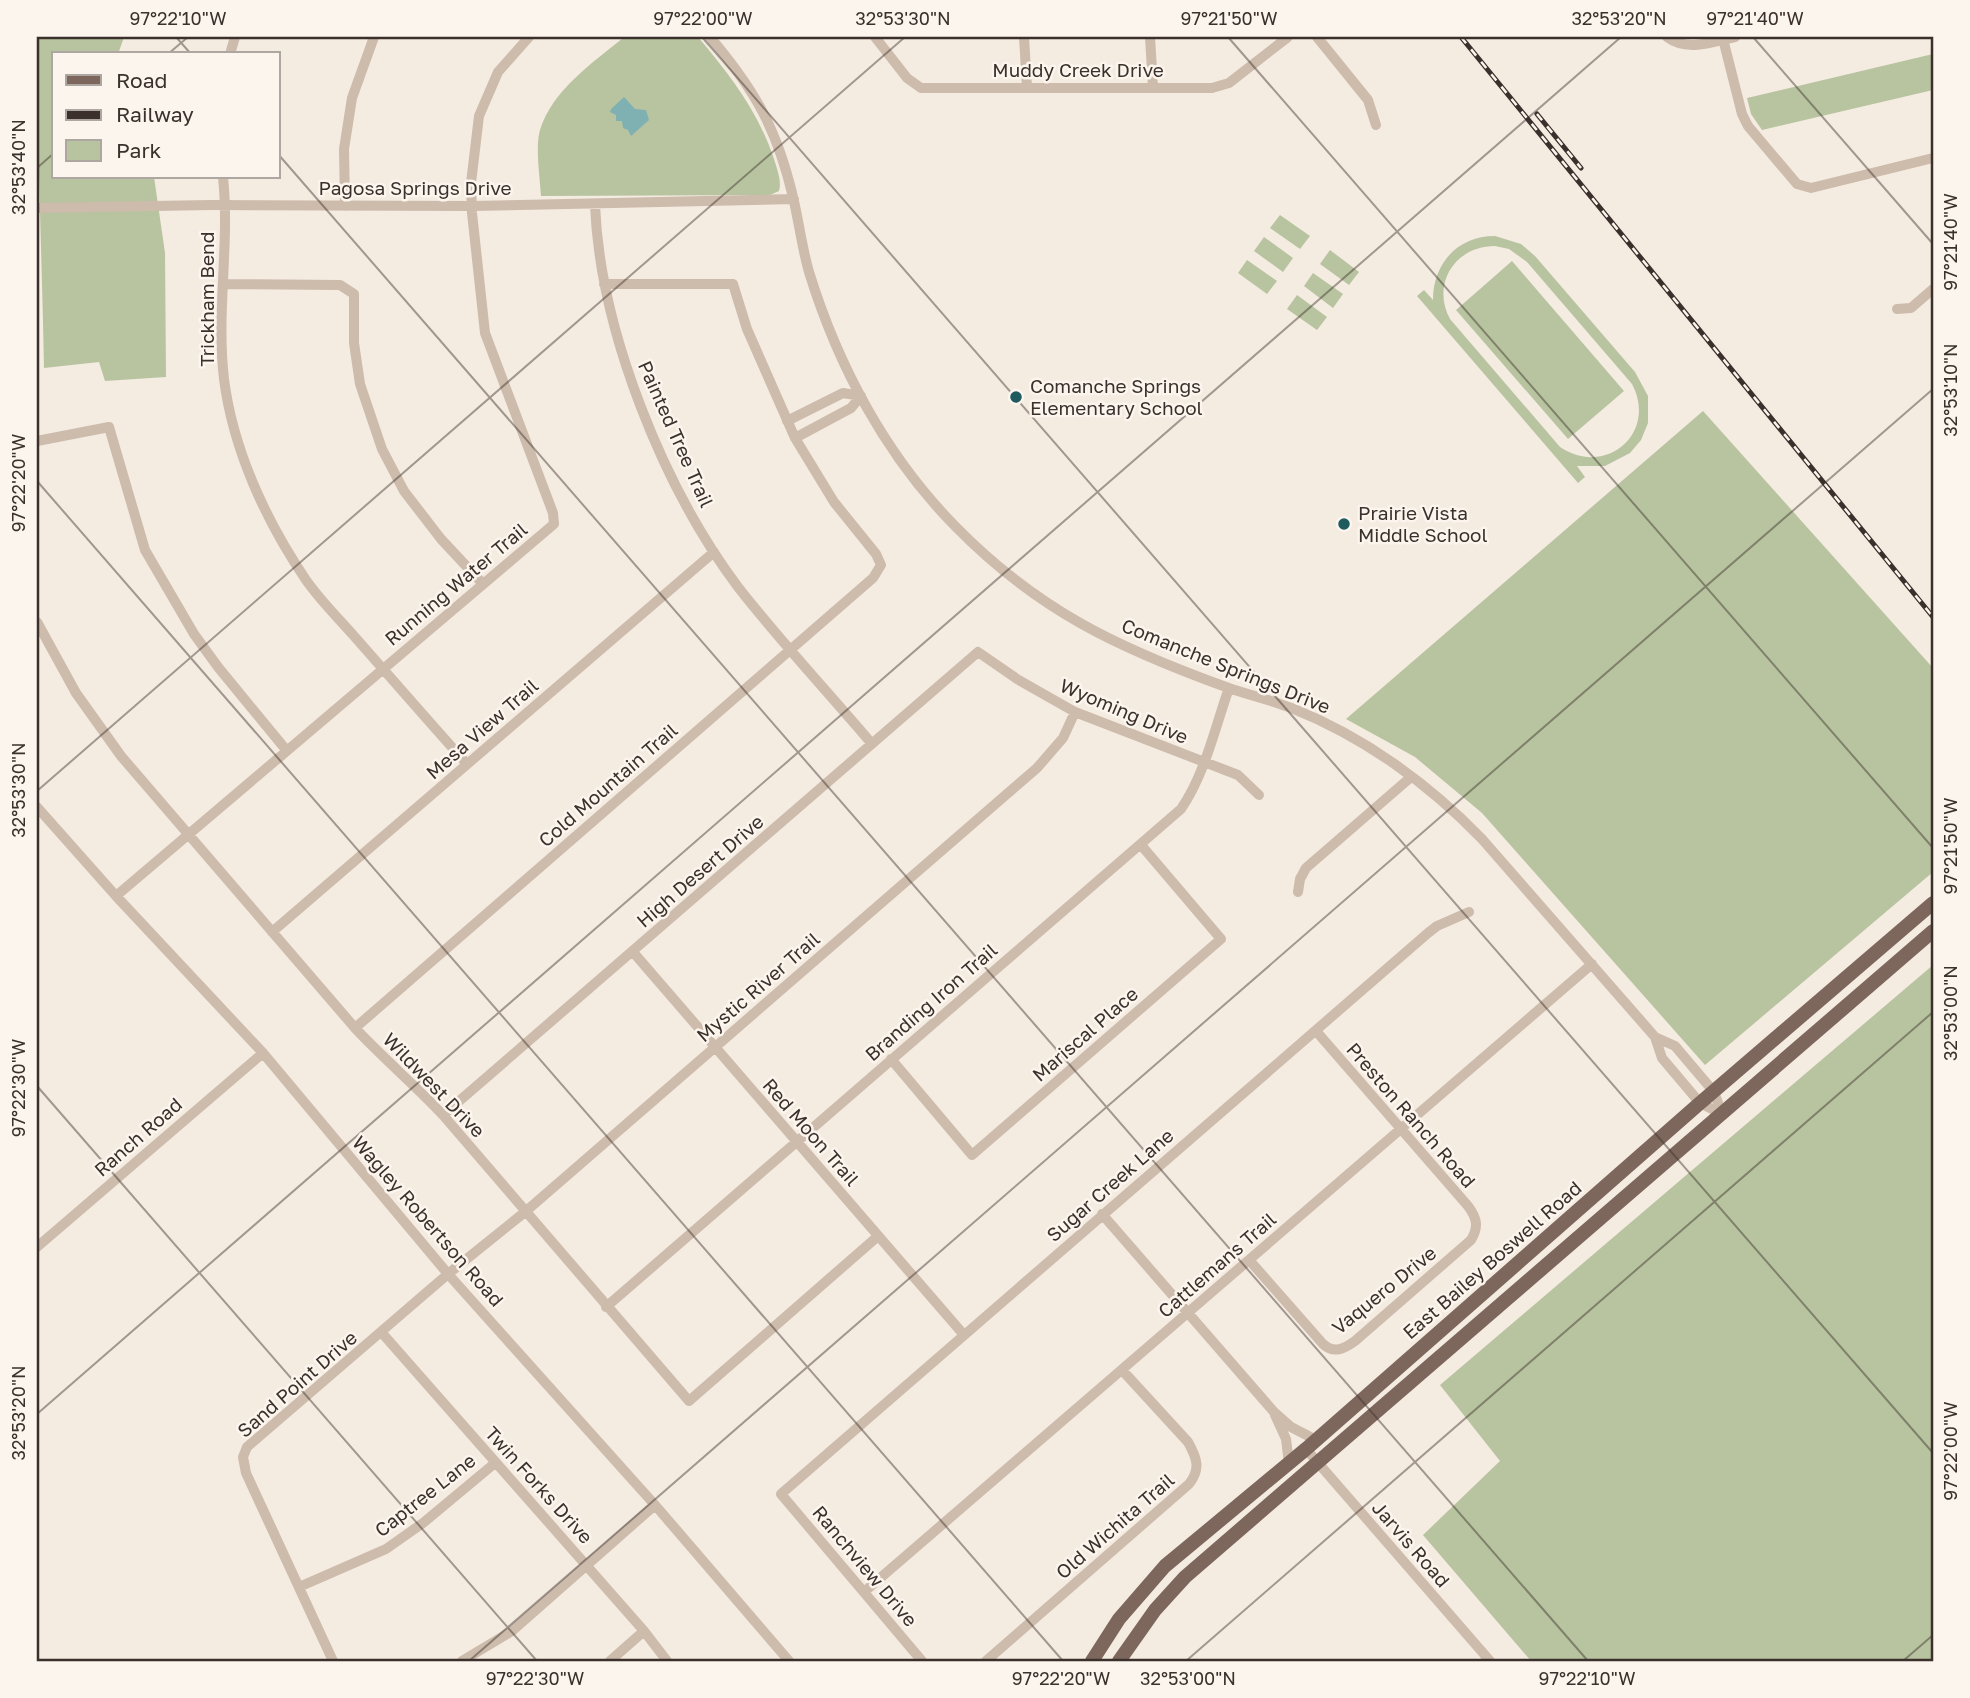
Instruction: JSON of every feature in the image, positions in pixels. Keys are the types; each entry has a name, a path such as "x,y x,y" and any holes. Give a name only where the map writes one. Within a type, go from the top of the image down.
{"main road":[{"name":"East Bailey Boswell Road","path":"1092,1661 1119,1619 1149,1583 1183,1551 1311,1445 1933,902"},
{"name":"East Bailey Boswell Road","path":"1119,1661 1141,1628 1185,1577 1933,931"},
{"path":"1886,943 1900,960"}],"street":[{"path":"345,206 344,149 352,97 374,37"},
{"name":"Running Water Trail","path":"116,896 554,524 553,513 485,334 472,206 471,183 479,116 498,72 529,37"},
{"name":"Comanche Springs Drive","path":"710,37 742,75 759,102 779,147 816,292 861,396 892,450 925,494 955,526 1013,581 1064,615 1108,639 1228,688 1310,716 1368,747 1411,777 1462,818 1482,839 1655,1037 1662,1058 1700,1103 1723,1114"},
{"name":"Muddy Creek Drive","path":"876,37 907,78 921,89 1212,89 1229,83 1288,37"},
{"path":"1024,37 1027,87"},
{"path":"1150,37 1153,87"},
{"path":"1317,37 1368,100 1376,125"},
{"path":"1667,37 1679,45 1691,46 1729,38 1742,114 1748,126 1797,184 1811,188 1933,158"},
{"name":"Trickham Bend","path":"223,178 226,206 222,339 225,380 232,418 244,458 262,503 282,542 308,583 467,764"},
{"name":"Pagosa Springs Drive","path":"37,208 596,205 794,199"},
{"name":"Painted Tree Trail","path":"596,205 597,239 611,318 655,438 677,487 714,552 738,587 872,744"},
{"path":"604,284 733,284 747,329 787,421 795,438 852,408 861,396 843,393 787,421"},
{"path":"225,285 340,285 354,294 354,342 360,384 382,449 404,491 441,539 484,584"},
{"path":"1897,309 1911,307 1933,289"},
{"path":"37,441 109,427 145,550 194,634 287,751"},
{"name":"Cold Mountain Trail","path":"355,1028 873,578 881,565 876,554 834,502 795,438"},
{"name":"Mesa View Trail","path":"272,932 714,552"},
{"name":"Wildwest Drive","path":"37,622 56,660 98,726 189,836 355,1028 443,1115 689,1401 877,1237"},
{"name":"High Desert Drive","path":"443,1115 978,652"},
{"name":"Wyoming Drive","path":"978,652 1017,679 1075,712 1238,775 1259,795"},
{"name":"Branding Iron Trail","path":"606,1307 1181,808 1204,763 1228,688"},
{"name":"Mystic River Trail","path":"448,1274 524,1212 1037,768 1063,738 1075,712"},
{"path":"1298,892 1300,879 1306,868 1411,777"},
{"name":"Wagley Robertson Road","path":"37,807 263,1053 448,1274 655,1505 789,1661"},
{"name":"Mariscal Place","path":"891,1059 972,1155 1221,939 1141,845"},
{"name":"Sugar Creek Lane","path":"781,1494 1428,933 1437,926 1469,912"},
{"name":"Red Moon Trail","path":"633,952 964,1335"},
{"name":"Cattlemans Trail","path":"864,1592 1592,964"},
{"name":"Preston Ranch Road","path":"1316,1031 1468,1206 1477,1224"},
{"name":"Comanche Springs Drive","path":"1655,1037 1675,1046 1714,1092 1723,1114"},
{"name":"Ranch Road","path":"37,1247 263,1053"},
{"path":"1102,1214 1274,1412 1286,1439 1289,1464"},
{"name":"Vaquero Drive","path":"1250,1261 1323,1344 1329,1349 1337,1350 1346,1348 1355,1341 1471,1240 1477,1224"},
{"name":"Sand Point Drive","path":"332,1661 246,1473 243,1457 247,1447 448,1274"},
{"name":"Twin Forks Drive","path":"382,1332 644,1631 667,1661"},
{"name":"Old Wichita Trail","path":"986,1661 1196,1475 1198,1467 1195,1454 1188,1442 1122,1370"},
{"name":"Jarvis Road","path":"1274,1412 1311,1445 1317,1462 1490,1661"},
{"name":"Captree Lane","path":"299,1587 386,1549 423,1523 495,1463"},
{"name":"Ranchview Drive","path":"781,1494 922,1661"},
{"path":"462,1661 512,1631 655,1505"},
{"path":"610,1661 644,1631"}],"green space":[{"path":"37,37 124,37 119,52 52,52 52,178 154,178 165,253 166,377 105,381 99,362 44,368"},
{"path":"624,37 698,37 732,80 760,125 778,171 779,191 770,195 541,196 538,145 546,115 575,78"},
{"path":"1933,54 1933,90 1762,130 1751,114 1747,98"},
{"path":"1280,215 1310,236 1300,249 1270,228"},
{"path":"1495,236 1521,244 1535,256 1635,372 1648,396 1648,423 1641,440 1630,453 1605,466 1577,466 1585,477 1578,483 1417,296 1424,290 1433,300 1437,274 1450,254 1459,246 1482,237","holes":["1495,246 1509,249 1527,262 1632,384 1638,402 1638,419 1633,434 1623,446 1610,454 1594,457 1577,455 1560,447 1450,319 1443,293 1450,269 1468,252"]},
{"path":"1264,237 1293,258 1283,272 1254,251"},
{"path":"1330,250 1359,272 1349,285 1320,264"},
{"path":"1247,260 1277,281 1267,294 1238,273"},
{"path":"1512,261 1624,391 1568,439 1456,310"},
{"path":"1313,273 1343,294 1333,308 1304,286"},
{"path":"1297,295 1327,317 1317,330 1287,309"},
{"path":"1703,411 1933,668 1933,872 1705,1065 1482,813 1415,757 1346,719"},
{"path":"1933,965 1933,1661 1531,1661 1423,1535 1500,1461 1440,1385"}],"water":[{"path":"624,97 635,109 646,110 649,120 631,136 628,130 623,128 622,121 616,121 616,115 610,112"}],"railway":[{"path":"1461,37 1933,617"},
{"path":"1537,114 1581,168"}],"place":[{"name":"Comanche Springs Elementary School","path":"1016,397"},
{"name":"Prairie Vista Middle School","path":"1344,524"}]}
